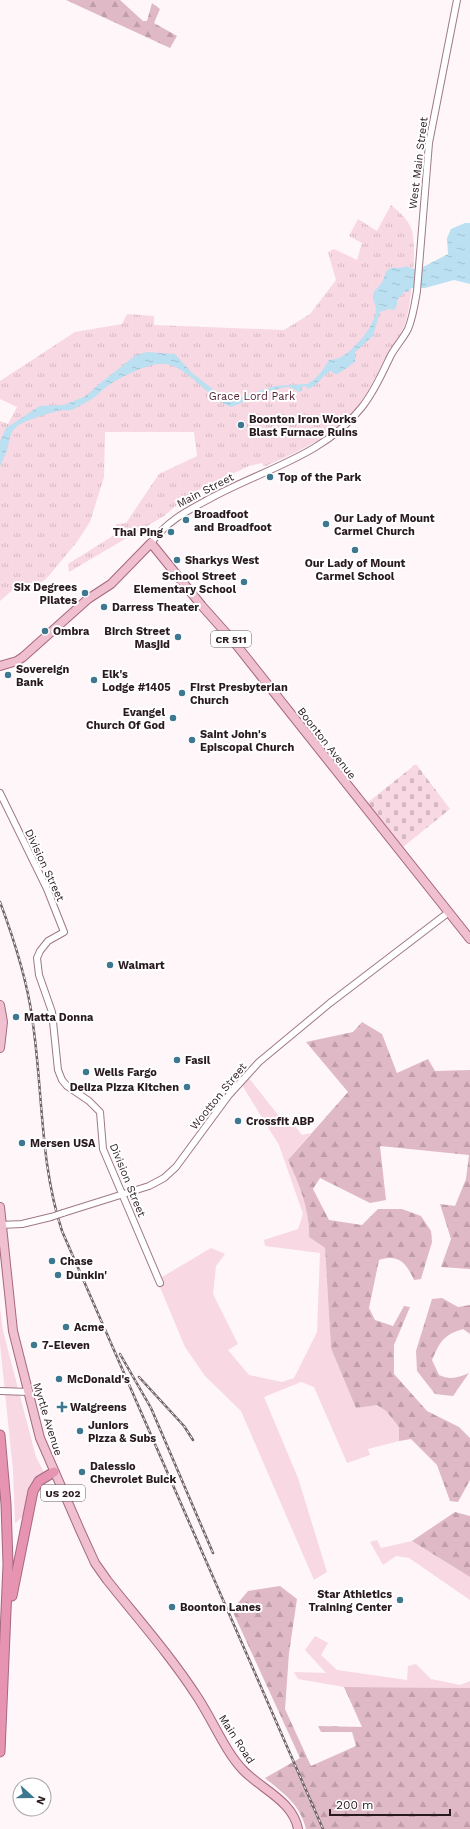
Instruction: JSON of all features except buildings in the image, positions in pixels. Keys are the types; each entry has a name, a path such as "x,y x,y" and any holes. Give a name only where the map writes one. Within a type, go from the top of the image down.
{"highway":[{"path":"0,1435 6,1504 8,1556 0,1752"},
{"path":"3,1685 12,1591 32,1496 39,1481 54,1472"}],"main road":[{"name":"Main Street","path":"0,666 17,661 23,657 88,599 111,584 151,543"},
{"name":"Boonton Avenue","path":"151,543 202,606 234,642 470,939"},
{"path":"0,1005 3,1022 0,1048"},
{"name":"Myrtle Avenue","path":"0,1207 13,1331 40,1438 95,1563 166,1654"},
{"name":"Main Road","path":"166,1654 198,1698 237,1762 248,1776 285,1806 294,1818 298,1829"}],"street":[{"name":"West Main Street","path":"408,328 413,313 416,291 429,143 457,0"},
{"name":"Main Street","path":"151,543 165,526 175,517 221,493 304,454 347,424 369,398 408,328"},
{"name":"Division Street","path":"0,793 47,889 64,932 48,940 37,958 39,975 52,1012 60,1077 67,1086 90,1100 100,1112 103,1149 160,1284"},
{"name":"Wootton Street","path":"1,1225 22,1224 63,1213 150,1186 170,1173 218,1108 259,1062 330,1004 449,912"},
{"path":"0,1391 28,1392"}],"green space":[{"path":"66,0 120,0 143,21 147,21 152,3 160,9 154,23 177,36 170,48"},
{"name":"Grace Lord Park","path":"391,205 407,221 413,236 414,260 408,313 402,330 369,390 353,413 337,428 317,441 285,457 264,467 262,463 249,466 190,494 164,516 69,572 68,564 116,534 116,524 126,523 159,474 197,456 194,432 105,432 104,477 90,522 77,542 46,579 27,592 17,586 0,601 0,421 8,424 17,407 0,399 0,381 75,332 122,324 127,314 154,316 154,325 284,330 310,314 336,280 328,252 334,249 357,260 362,243 349,236 358,219 377,231"},
{"path":"416,764 450,809 403,847 367,803"},
{"path":"362,1022 382,1034 397,1073 428,1059 435,1071 470,1070 470,1269 441,1267 451,1239 440,1204 455,1206 466,1179 469,1155 380,1146 386,1200 370,1203 320,1178 313,1189 329,1220 362,1225 378,1209 402,1209 421,1216 431,1231 432,1242 421,1279 414,1280 408,1268 401,1261 391,1258 379,1260 369,1308 375,1320 393,1326 404,1306 410,1307 394,1345 394,1374 427,1411 459,1427 470,1438 470,1480 458,1502 450,1501 437,1465 411,1439 399,1441 399,1427 386,1411 377,1405 356,1408 331,1348 325,1248 309,1237 306,1207 288,1160 348,1092 306,1042 353,1032"},
{"path":"249,1078 278,1115 288,1117 302,1135 311,1133 288,1160 306,1207 309,1237 325,1248 331,1348 377,1405 386,1411 399,1427 399,1441 368,1449 370,1455 347,1463 314,1387 301,1382 264,1397 298,1478 327,1572 314,1580 241,1411 205,1376 185,1347 157,1280 211,1248 225,1254 216,1266 213,1294 238,1344 228,1350 249,1375 282,1382 294,1378 317,1332 320,1253 265,1246 264,1240 298,1229 303,1214 279,1145 242,1085"},
{"path":"442,1298 458,1307 470,1305 470,1334 463,1329 451,1334 443,1340 437,1348 432,1360 439,1375 443,1377 454,1378 469,1373 453,1396 435,1394 417,1371 416,1351 432,1299"},
{"path":"0,1308 3,1331 36,1457 44,1472 36,1481 24,1516 15,1523 13,1471 0,1344"},
{"path":"455,1512 470,1516 470,1577 412,1541"},
{"path":"377,1540 381,1548 412,1541 470,1577 470,1600 409,1558 396,1556 383,1565 370,1542"},
{"path":"280,1586 297,1599 289,1653 285,1709 311,1766 356,1746 352,1732 321,1732 318,1726 362,1727 344,1687 470,1688 470,1829 306,1829 300,1813 295,1806 285,1795 265,1778 300,1758 232,1610 248,1591"},
{"path":"315,1636 328,1643 321,1655 337,1670 407,1680 408,1666 416,1664 431,1679 460,1685 470,1681 470,1688 344,1687 298,1679 294,1672 326,1673 305,1650"}],"water":[{"path":"465,223 470,223 470,284 454,280 425,288 411,288 408,292 404,292 397,300 397,305 394,310 389,309 380,312 373,336 355,352 355,362 338,374 331,371 312,387 308,389 306,386 302,387 302,391 300,392 290,387 282,388 231,407 215,398 183,371 175,367 160,364 145,367 136,370 114,382 92,399 74,409 52,413 16,427 10,437 7,452 0,466 0,441 6,428 40,406 64,405 86,396 136,355 147,352 175,354 192,373 227,400 239,398 275,386 307,384 320,374 329,360 340,358 352,349 368,330 375,316 376,310 373,294 383,280 387,270 406,266 412,269 423,267 448,254 447,238 451,229"}],"railway":[{"path":"0,902 16,947 31,1008 46,1155 55,1206 62,1231 323,1829"},
{"path":"120,1354 151,1408 213,1553"},
{"path":"139,1377 184,1426 193,1440"}],"place":[{"name":"Boonton Iron Works Blast Furnace Ruins","path":"241,425"},
{"name":"Top of the Park","path":"270,477"},
{"name":"Broadfoot and Broadfoot","path":"186,520"},
{"name":"Our Lady of Mount Carmel Church","path":"326,524"},
{"name":"Thai Ping","path":"171,532"},
{"name":"Our Lady of Mount Carmel School","path":"355,550"},
{"name":"Sharkys West","path":"177,560"},
{"name":"School Street Elementary School","path":"244,582"},
{"name":"Six Degrees Pilates","path":"85,593"},
{"name":"Darress Theater","path":"104,607"},
{"name":"Ombra","path":"45,631"},
{"name":"Birch Street Masjid","path":"178,637"},
{"name":"Sovereign Bank","path":"8,675"},
{"name":"Elk's Lodge #1405","path":"94,680"},
{"name":"First Presbyterian Church","path":"182,693"},
{"name":"Evangel Church Of God","path":"173,718"},
{"name":"Saint John's Episcopal Church","path":"192,740"},
{"name":"Walmart","path":"110,965"},
{"name":"Matta Donna","path":"16,1017"},
{"name":"Fasil","path":"177,1060"},
{"name":"Wells Fargo","path":"86,1072"},
{"name":"Deliza Pizza Kitchen","path":"187,1087"},
{"name":"Crossfit ABP","path":"238,1121"},
{"name":"Mersen USA","path":"22,1143"},
{"name":"Chase","path":"52,1261"},
{"name":"Dunkin'","path":"58,1275"},
{"name":"Acme","path":"66,1327"},
{"name":"7-Eleven","path":"34,1345"},
{"name":"McDonald's","path":"59,1379"},
{"name":"Walgreens","path":"62,1407"},
{"name":"Juniors Pizza & Subs","path":"80,1431"},
{"name":"Dalessio Chevrolet Buick","path":"82,1472"},
{"name":"Star Athletics Training Center","path":"400,1600"},
{"name":"Boonton Lanes","path":"172,1607"}]}
